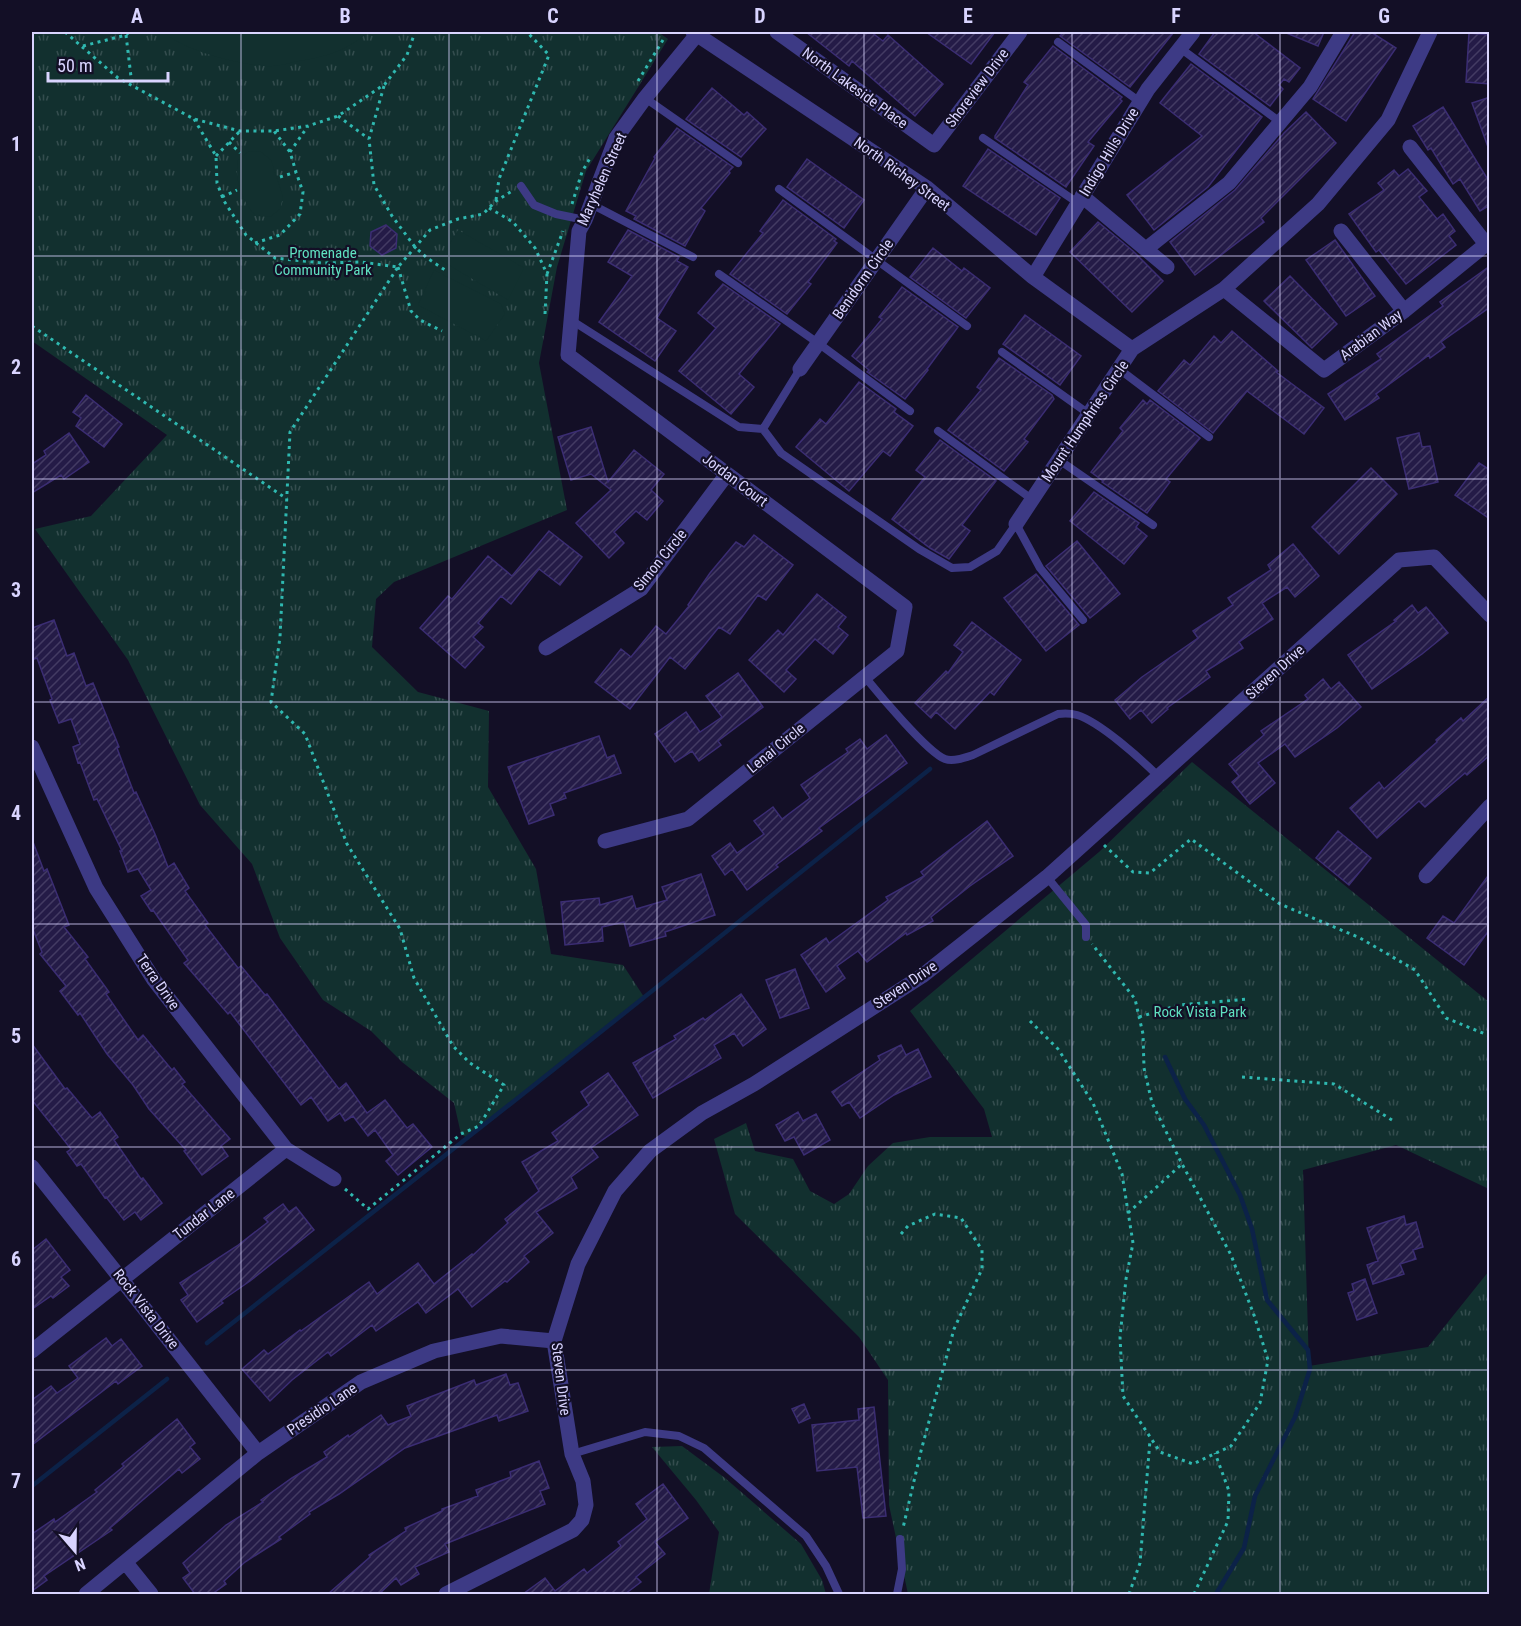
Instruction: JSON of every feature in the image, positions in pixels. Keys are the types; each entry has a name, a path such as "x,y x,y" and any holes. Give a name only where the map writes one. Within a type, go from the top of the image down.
{"street":[{"name":"Maryhelen Street","path":"569,349 579,231 616,138 696,32"},
{"name":"North Richey Street","path":"696,32 927,188 1033,278 1132,349"},
{"name":"North Lakeside Place","path":"777,32 934,145"},
{"name":"Indigo Hills Drive","path":"1033,278 1140,102 1193,32"},
{"path":"1146,249 1229,183 1310,87 1343,32"},
{"name":"Mount Humphries Circle","path":"1016,524 1132,349 1224,289 1318,204 1388,120 1430,32"},
{"name":"Shoreview Drive","path":"934,145 1016,33"},
{"path":"1410,147 1488,243"},
{"name":"Benidorm Circle","path":"800,369 927,188"},
{"path":"1080,199 1167,267"},
{"path":"1341,231 1404,311"},
{"name":"Arabian Way","path":"1224,289 1324,370 1404,311 1488,243"},
{"name":"Jordan Court","path":"569,349 568,355 905,608"},
{"name":"Simon Circle","path":"546,648 640,589 727,474"},
{"name":"Steven Drive","path":"446,1594 573,1530 582,1520 586,1506 582,1482 572,1454 554,1341 578,1264 615,1191 650,1151 702,1113 754,1084 922,976 1047,877 1399,560 1434,558 1490,615"},
{"name":"Lenai Circle","path":"605,841 688,819 897,651 905,608"},
{"name":"Terra Drive","path":"32,747 96,888 154,980 286,1149 334,1179"},
{"path":"1426,876 1490,806"},
{"name":"Tundar Lane","path":"32,1351 286,1149"},
{"name":"Rock Vista Drive","path":"32,1167 258,1453"},
{"name":"Presidio Lane","path":"86,1594 258,1453 361,1382 434,1351 501,1336 554,1341"},
{"path":"126,1563 151,1594"}],"lane":[{"path":"1058,42 1140,102"},
{"path":"1180,48 1280,122"},
{"path":"645,98 738,163"},
{"path":"983,138 1080,199"},
{"path":"521,186 534,205 556,214 585,220"},
{"path":"779,189 967,326"},
{"path":"591,204 693,257"},
{"path":"719,274 910,411"},
{"path":"571,320 739,427 763,429 781,453 919,549 952,568 970,567 997,550 1016,524 1040,568 1083,620"},
{"path":"1002,352 1089,414"},
{"path":"763,429 800,369"},
{"path":"1119,369 1209,437"},
{"path":"938,431 1033,500"},
{"path":"1059,460 1153,525"},
{"path":"865,677 882,699 934,752 946,760 973,755 1058,714 1068,713 1082,717 1096,726 1139,757 1159,777"},
{"path":"1047,877 1086,925 1086,937"},
{"path":"572,1454 645,1432 679,1436 704,1448 806,1536 826,1566 839,1594"},
{"path":"897,1594 903,1569 900,1539"}],"path":[{"path":"65,32 118,78 194,119 240,131 274,131 308,126 338,116 385,84 407,55 415,32"},
{"path":"496,201 499,179 549,55 527,32"},
{"path":"82,46 127,33 132,85"},
{"path":"385,84 369,139 374,185 392,216 415,247 426,258 445,270"},
{"path":"338,116 369,139"},
{"path":"194,119 216,156 218,183 222,197 246,235 275,258 322,263 361,262 398,267"},
{"path":"290,152 308,126"},
{"path":"216,156 240,131"},
{"path":"255,243 280,234 300,214 303,192 290,152 274,131"},
{"path":"229,142 240,153"},
{"path":"280,177 296,172"},
{"path":"334,1179 368,1209 461,1134 479,1126 504,1085 470,1063 453,1046 414,978 400,929 347,844 305,734 271,702 280,638 290,432 398,267 430,230 458,219 483,214 496,201 521,186"},
{"path":"222,197 237,190"},
{"path":"489,208 513,222 535,248 547,274 545,314"},
{"path":"398,267 411,311 420,320 442,332"},
{"path":"32,326 287,499"},
{"path":"1093,835 1133,872 1150,873 1191,839 1280,904 1360,938 1414,970 1446,1018 1490,1036"},
{"path":"1030,1020 1058,1050 1093,1103 1122,1173 1133,1243 1126,1279 1120,1337 1123,1396 1160,1452 1193,1464 1231,1446 1260,1403 1268,1360 1231,1255 1152,1103 1144,1068 1143,1034 1135,999 1086,937"},
{"path":"1139,1018 1179,1005 1249,999"},
{"path":"1242,1077 1334,1084 1392,1120"},
{"path":"1128,1213 1182,1164"},
{"path":"900,1539 954,1329 982,1269 982,1250 961,1218 935,1214 908,1226 901,1234"},
{"path":"1130,1594 1140,1563 1150,1438"},
{"path":"1194,1594 1228,1521 1228,1491 1215,1454"}],"green space":[{"name":"Promenade Community Park","path":"32,32 658,32 668,39 586,171 557,267 539,363 567,510 394,582 376,599 372,647 418,692 489,711 488,787 536,869 551,954 623,965 644,997 467,1138 461,1134 454,1103 402,1062 371,1031 323,1000 280,938 252,864 200,805 128,660 35,529 91,516 167,435 32,341"},
{"path":"163,32 369,32 334,53 269,66 240,63 198,51"},
{"path":"249,151 261,152 271,160 283,197 280,209 270,217 256,216 240,190 237,175 238,160"},
{"path":"458,230 524,268 508,300 440,260"},
{"path":"434,270 501,304 505,314 486,341 418,305"},
{"name":"Rock Vista Park","path":"1192,762 1489,1002 1489,1189 1396,1145 1303,1170 1309,1366 1428,1347 1489,1271 1489,1594 908,1594 889,1505 888,1380 859,1337 735,1214 714,1139 746,1123 755,1151 793,1159 810,1191 834,1204 849,1194 868,1166 893,1143 930,1137 992,1137 984,1109 910,1011 1099,852"},
{"path":"682,1446 725,1478 801,1544 822,1580 826,1594 709,1594 719,1532 652,1447"}],"building":[{"path":"806,32 871,32 883,41 888,35 943,84 915,116 852,61 849,66"},
{"path":"926,32 995,32 971,64"},
{"path":"1064,32 1174,32 1130,87 1060,36"},
{"path":"1215,32 1253,32 1300,68 1289,82 1284,79 1279,85 1283,89 1270,106 1199,54"},
{"path":"1284,32 1324,32 1318,46"},
{"path":"1355,32 1371,32 1396,48 1346,121 1313,99"},
{"path":"1469,33 1490,35 1490,84 1466,82"},
{"path":"1053,46 1122,97 1120,99 1122,101 1088,142 1094,146 1066,187 995,138 1028,85 1024,82"},
{"path":"1191,64 1262,117 1208,187 1154,230 1127,195 1202,136 1160,103"},
{"path":"712,88 744,115 747,112 766,129 741,157 686,119"},
{"path":"1490,97 1490,147 1488,147 1472,103"},
{"path":"1443,107 1490,183 1490,205 1480,211 1460,179 1453,184 1431,148 1428,150 1413,126"},
{"path":"1306,112 1336,143 1261,218 1264,222 1195,275 1170,242 1235,190 1284,133"},
{"path":"677,128 733,167 701,208 705,211 685,246 634,219 636,216 626,211 654,157"},
{"path":"988,149 1060,198 1036,235 963,186"},
{"path":"807,159 864,200 844,228 787,187"},
{"path":"1408,169 1427,191 1419,197 1437,219 1443,214 1455,231 1449,236 1456,245 1406,284 1379,250 1376,252 1349,214 1384,190 1378,183 1394,170 1399,176"},
{"path":"783,200 836,239 834,241 837,243 808,282 811,284 787,314 730,274 763,233 760,231"},
{"path":"1098,222 1133,251 1163,281 1132,312 1070,252"},
{"path":"386,225 397,234 396,248 382,255 370,246 371,232"},
{"path":"628,230 679,257 677,261 688,267 657,318 676,331 655,361 599,322 632,276 608,262"},
{"path":"1335,240 1375,296 1346,316 1306,260"},
{"path":"933,248 962,271 964,268 990,288 966,318 910,277"},
{"path":"1490,266 1490,307 1441,342 1445,347 1430,358 1429,355 1376,394 1379,398 1345,420 1328,394 1381,359 1377,354 1443,306 1440,302"},
{"path":"1290,276 1337,324 1312,348 1264,301"},
{"path":"723,284 780,324 739,374 754,387 731,414 679,371 716,328 698,313"},
{"path":"902,287 958,327 905,399 867,372 869,370 852,356 882,319 879,317"},
{"path":"1025,315 1081,356 1060,385 1003,344"},
{"path":"1232,331 1278,371 1276,372 1324,408 1304,434 1247,391 1213,433 1158,391 1184,360 1190,365 1214,336 1221,343"},
{"path":"999,358 1052,395 1054,399 1024,439 1028,442 1004,471 948,430 981,390 977,387"},
{"path":"859,382 896,409 894,412 913,426 890,456 883,451 849,491 796,447 820,419 826,424"},
{"path":"86,395 122,424 104,447 76,426 81,418 73,412"},
{"path":"1143,400 1147,404 1150,400 1200,438 1166,479 1170,482 1147,513 1091,472 1123,431 1120,428"},
{"path":"591,427 608,482 634,450 664,474 651,490 663,501 647,520 636,511 614,532 624,543 609,558 576,523 611,490 591,474 571,480 558,437"},
{"path":"69,433 89,462 64,479 61,475 32,493 32,464 46,455 44,451"},
{"path":"1419,433 1422,447 1430,446 1438,482 1409,489 1397,438"},
{"path":"940,440 996,481 962,525 970,531 949,559 930,548 892,519 925,477 916,470"},
{"path":"1479,463 1490,470 1490,519 1455,495"},
{"path":"1371,468 1397,494 1339,554 1312,527"},
{"path":"1094,492 1139,523 1136,527 1147,536 1124,564 1070,521"},
{"path":"549,531 582,557 560,585 539,569 511,604 501,596 478,623 483,627 473,637 484,647 465,668 420,628 448,596 452,599 488,556 512,576"},
{"path":"754,535 793,565 766,600 758,595 730,634 719,627 685,669 670,657 630,709 595,682 621,649 631,657 656,626 666,634 689,606 710,573 736,542 744,547"},
{"path":"1077,541 1120,594 1090,618 1046,566"},
{"path":"1293,544 1319,576 1295,597 1287,587 1262,603 1273,619 1239,642 1243,648 1206,671 1210,677 1167,708 1152,723 1141,710 1130,719 1115,700 1142,677 1198,638 1193,631 1233,605 1228,598 1271,570 1268,565"},
{"path":"1036,574 1079,625 1046,651 1004,598"},
{"path":"817,594 846,617 838,627 848,635 833,654 815,639 786,670 796,679 784,692 749,660 778,630 783,635"},
{"path":"1412,605 1418,613 1426,607 1448,633 1372,689 1348,655 1396,621 1394,620"},
{"path":"54,620 67,656 74,653 86,686 93,683 119,747 117,748 134,793 136,792 168,867 174,863 189,888 185,891 208,923 205,925 238,968 241,966 265,995 267,994 339,1089 346,1083 367,1113 385,1100 407,1128 413,1124 432,1147 398,1175 386,1161 393,1155 375,1130 368,1136 353,1116 345,1121 340,1113 328,1121 311,1097 301,1105 230,1012 228,1014 184,963 188,960 141,896 151,890 138,869 128,872 120,851 122,851 97,799 94,800 80,762 78,763 73,747 80,744 71,719 59,723 37,658 32,660 32,628"},
{"path":"972,622 1021,660 994,695 990,692 955,729 936,712 931,718 915,703 946,671 948,673 963,652 954,645"},
{"path":"738,673 763,707 718,741 721,745 699,761 692,751 675,762 655,734 686,712 700,732 722,717 706,696"},
{"path":"1323,679 1331,689 1339,682 1361,707 1337,728 1295,757 1285,744 1258,763 1275,783 1250,804 1232,782 1239,776 1229,764 1264,735 1261,731 1308,699 1305,695"},
{"path":"1490,696 1490,755 1425,807 1419,801 1377,838 1350,808 1379,782 1384,789 1461,718 1463,721"},
{"path":"886,735 907,763 819,828 822,831 747,890 732,869 725,875 712,856 730,843 737,853 764,834 754,821 773,807 782,819 810,798 801,785 848,752 846,749 860,739 867,749"},
{"path":"599,736 607,758 614,755 621,773 564,793 566,798 550,804 554,815 529,824 508,767"},
{"path":"987,821 1013,856 931,917 933,921 907,935 906,933 867,962 858,951 837,966 845,978 826,992 801,955 826,938 829,943 888,900 886,897 924,876 921,872"},
{"path":"1338,831 1371,858 1349,885 1316,858"},
{"path":"32,842 44,871 47,869 69,925 64,927 88,957 85,959 109,992 106,994 138,1040 143,1035 172,1070 174,1068 185,1082 182,1084 230,1139 221,1146 228,1156 202,1175 184,1151 186,1150 149,1109 133,1085 107,1054 80,1013 78,1015 60,991 66,986 40,954 42,952 32,927"},
{"path":"1490,873 1490,929 1464,965 1427,938 1443,916 1454,923"},
{"path":"701,874 715,915 665,932 666,936 630,946 624,922 602,927 603,941 565,945 561,902 599,898 600,905 632,896 636,909 667,900 662,887"},
{"path":"795,969 809,1008 780,1018 766,980"},
{"path":"741,994 766,1029 743,1046 734,1033 714,1045 721,1058 653,1098 633,1063 676,1039 674,1036 703,1018 705,1020"},
{"path":"32,1044 65,1089 67,1088 92,1118 100,1112 118,1137 114,1140 141,1179 143,1178 162,1203 141,1220 135,1212 124,1220 81,1164 77,1166 67,1152 71,1149 32,1100"},
{"path":"901,1045 906,1055 918,1049 931,1077 894,1095 860,1118 849,1102 842,1106 832,1092 880,1060 878,1056"},
{"path":"608,1073 638,1115 591,1148 598,1157 571,1177 577,1188 536,1212 553,1233 524,1256 529,1262 507,1282 505,1281 472,1307 458,1289 426,1313 418,1302 376,1331 372,1325 331,1356 328,1352 292,1380 270,1401 242,1369 264,1350 268,1354 369,1282 377,1294 418,1263 434,1284 473,1255 508,1223 505,1219 539,1191 522,1162 558,1141 552,1133 589,1105 581,1092"},
{"path":"798,1112 803,1121 816,1114 830,1140 804,1155 794,1137 785,1141 776,1125"},
{"path":"283,1204 289,1212 296,1207 314,1230 197,1322 181,1300 188,1295 180,1283 237,1246 268,1222 264,1218"},
{"path":"1404,1216 1406,1225 1416,1222 1423,1247 1413,1250 1416,1259 1400,1264 1404,1274 1373,1284 1367,1265 1378,1261 1367,1228"},
{"path":"46,1239 70,1270 61,1277 69,1286 32,1309 32,1250"},
{"path":"1365,1279 1377,1313 1357,1320 1348,1293 1354,1291 1352,1284"},
{"path":"106,1338 112,1346 121,1339 142,1366 118,1384 116,1381 32,1445 32,1400 51,1386 57,1393 78,1378 69,1366"},
{"path":"506,1374 510,1385 518,1383 528,1411 499,1421 497,1415 405,1448 309,1512 310,1514 279,1537 281,1539 245,1562 224,1581 226,1584 212,1594 195,1594 183,1578 190,1573 183,1563 226,1525 263,1502 261,1500 292,1478 327,1457 324,1452 348,1435 349,1437 381,1415 388,1425 411,1416 407,1406 474,1380 476,1385"},
{"path":"804,1404 810,1418 799,1423 792,1409"},
{"path":"874,1407 886,1516 863,1518 857,1467 817,1471 812,1425 859,1420 858,1409"},
{"path":"177,1419 195,1443 190,1447 200,1459 182,1473 179,1469 110,1528 112,1530 44,1576 47,1580 32,1591 32,1534 54,1519 55,1522 97,1492 95,1490 124,1466 122,1464"},
{"path":"539,1461 549,1488 540,1491 545,1504 445,1544 449,1552 415,1567 419,1574 401,1585 396,1578 379,1594 328,1594 370,1557 369,1555 406,1531 405,1528 442,1509 478,1496 476,1490 511,1477 510,1472"},
{"path":"663,1484 688,1518 655,1542 665,1554 636,1577 641,1582 625,1594 523,1594 545,1578 555,1591 584,1569 587,1573 621,1546 618,1542 647,1519 636,1504"}],"waterway":[{"path":"207,1343 930,769"},
{"path":"1165,1057 1185,1099 1204,1125 1240,1195 1252,1229 1267,1300 1308,1350 1310,1369 1295,1417 1255,1496 1244,1548 1216,1594"},
{"path":"32,1486 167,1379"}]}
